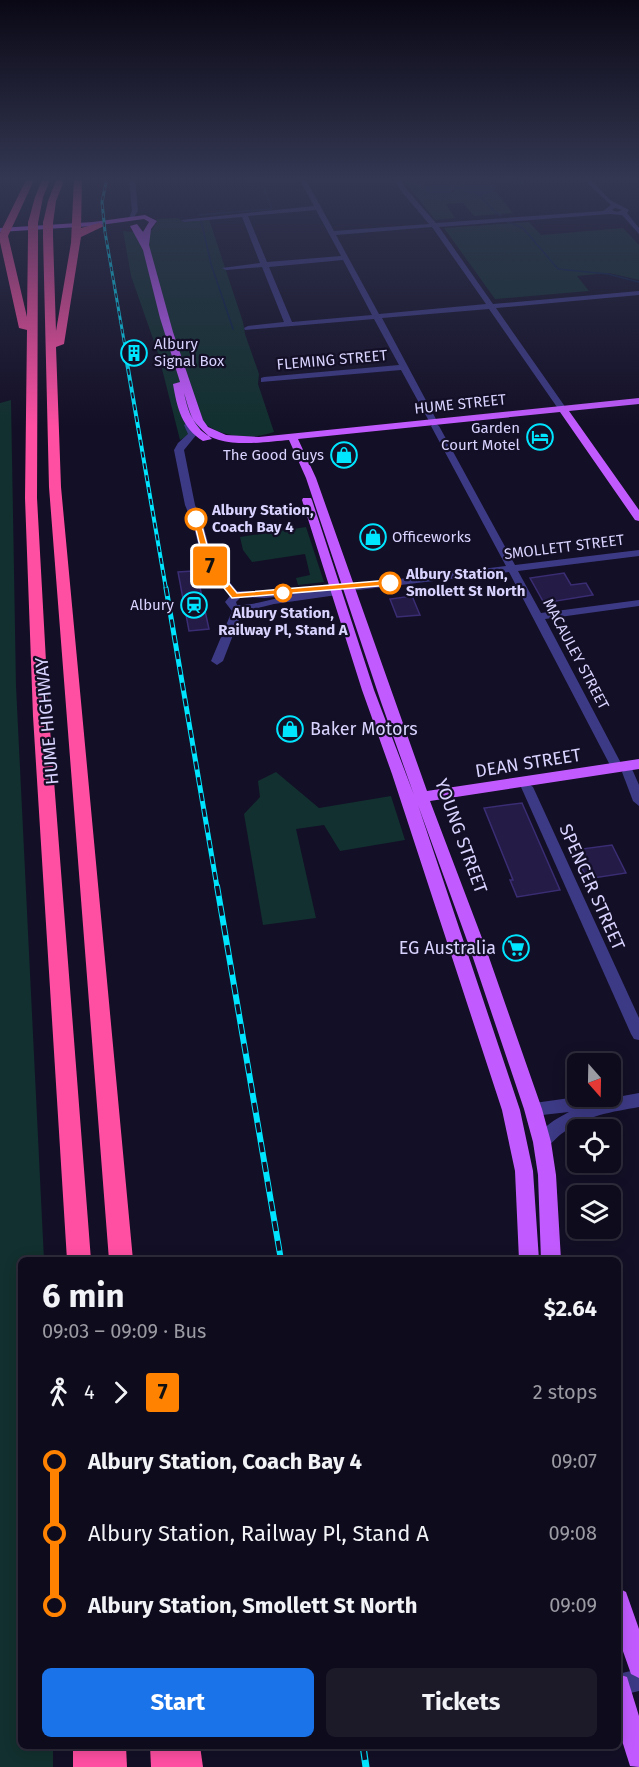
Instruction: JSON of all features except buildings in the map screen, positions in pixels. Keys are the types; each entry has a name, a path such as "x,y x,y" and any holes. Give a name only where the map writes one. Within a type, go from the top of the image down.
{"highway":[{"path":"9,260 22,317 28,397 33,413"},
{"name":"HUME HIGHWAY","path":"33,260 31,498 41,716 79,1257"},
{"name":"HUME HIGHWAY","path":"49,260 54,460 70,673 121,1257"},
{"path":"54,460 57,361 72,260"},
{"path":"88,1749 88,1767"},
{"path":"111,1749 112,1767"},
{"path":"165,1749 166,1767"},
{"path":"185,1749 188,1767"}],"main road":[{"path":"150,260 173,353 182,405 189,425 205,438 235,445 288,438"},
{"path":"173,353 200,423 212,433 241,440 288,438"},
{"path":"190,398 193,420 205,438"},
{"name":"HUME STREET","path":"288,438 564,411 639,401"},
{"name":"HUME STREET","path":"564,411 639,406"},
{"path":"564,411 639,518"},
{"name":"HUME STREET","path":"288,438 340,435 434,424"},
{"path":"304,460 304,450 313,442 340,435"},
{"name":"YOUNG STREET","path":"288,438 304,460 368,690 418,801 533,1110 542,1142 550,1213 551,1257"},
{"name":"YOUNG STREET","path":"288,438 341,589"},
{"name":"DEAN STREET","path":"418,801 628,769"},
{"name":"YOUNG STREET","path":"418,801 517,1132 524,1171 529,1257"},
{"path":"517,1132 533,1110"},
{"path":"621,1609 639,1666"},
{"path":"621,1696 639,1757"}],"street":[{"path":"262,260 289,324"},
{"path":"226,268 317,260"},
{"name":"MACAULEY STREET","path":"346,260 604,739 628,769"},
{"path":"458,260 564,411"},
{"path":"248,328 639,293"},
{"name":"FLEMING STREET","path":"264,380 403,367"},
{"path":"189,425 193,434 179,447 190,505 198,524 208,563 235,596 251,601"},
{"path":"182,460 186,450 205,438"},
{"name":"SMOLLETT STREET","path":"251,601 639,553"},
{"path":"235,596 230,599 230,604 238,609"},
{"path":"217,661 238,609 251,601"},
{"path":"537,616 639,603"},
{"name":"MACAULEY STREET","path":"604,739 628,769 636,795"},
{"name":"SPENCER STREET","path":"526,784 639,1035"},
{"path":"542,1142 557,1127 590,1109 639,1100"},
{"path":"533,1110 570,1105 590,1109"},
{"path":"621,1685 639,1680"}],"green space":[{"path":"128,260 223,260 259,374 258,384 274,432 248,437 222,433 206,425 180,440 158,353 131,276"},
{"path":"467,260 639,260 639,280 609,273 577,276 589,291 495,299"},
{"path":"11,400 16,686 44,1257 18,1257 18,1749 53,1749 53,1767 0,1767 0,403"},
{"path":"306,527 324,582 298,585 296,578 310,575 305,554 252,562 243,550 240,537"},
{"path":"276,772 319,808 391,796 405,840 340,851 324,825 296,829 316,918 263,925 244,814 260,797 258,781"}],"waterway":[{"path":"210,260 233,329"},
{"path":"551,260 558,269 608,274 639,282"}],"railway":[{"path":"110,260 127,358"},
{"path":"126,357 166,589"},
{"path":"166,588 217,887"},
{"path":"217,886 280,1257"},
{"path":"363,1749 366,1767"}],"bus line":[{"name":"7","path":"196,519 208,563 213,572 235,596 390,583"}],"place":[{"name":"Albury Signal Box","path":"134,353"},
{"name":"Garden Court Motel","path":"540,437"},
{"name":"The Good Guys","path":"344,455"},
{"name":"Albury Station, Coach Bay 4","path":"196,519"},
{"name":"Officeworks","path":"373,537"},
{"name":"Albury Station, Smollett St North","path":"390,583"},
{"name":"Albury Station, Railway Pl, Stand A","path":"283,593"},
{"name":"Albury","path":"194,605"},
{"name":"Baker Motors","path":"290,729"},
{"name":"EG Australia","path":"516,948"}]}
